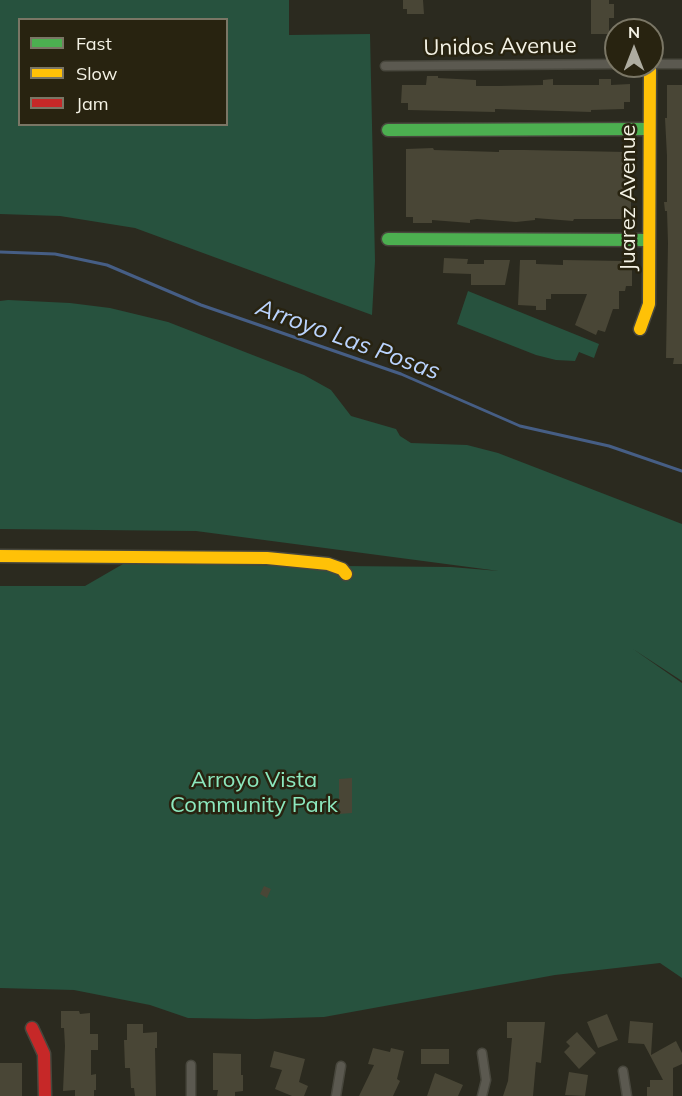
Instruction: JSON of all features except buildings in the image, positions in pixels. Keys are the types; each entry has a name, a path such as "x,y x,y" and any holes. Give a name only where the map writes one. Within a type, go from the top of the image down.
{"street":[{"name":"Unidos Avenue","path":"385,66 604,64"},
{"path":"664,65 682,64"},
{"name":"Juarez Avenue","path":"640,329 649,304 651,78"},
{"path":"388,130 649,129"},
{"path":"388,239 648,240"},
{"path":"0,556 267,558 328,564 346,573"},
{"path":"32,1028 44,1054 45,1096"},
{"path":"482,1053 486,1080 482,1096"},
{"path":"191,1065 191,1096"},
{"path":"336,1096 341,1066"},
{"path":"623,1071 627,1096"}],"green space":[{"path":"0,0 289,0 289,35 370,34 375,261 372,315 135,228 60,216 0,214"},
{"path":"468,291 599,344 594,358 579,352 575,361 556,360 536,355 457,324"},
{"name":"Arroyo Vista Community Park","path":"0,301 70,303 110,308 168,322 304,375 331,390 351,416 396,429 400,436 411,443 467,445 498,453 682,524 682,681 633,649 682,683 682,978 660,963 555,975 324,1017 256,1019 188,1018 150,1005 74,990 0,988 0,586 85,586 123,564 451,567 499,571 196,531 0,529"}],"waterway":[{"name":"Arroyo Las Posas","path":"0,252 55,254 107,265 201,305 401,374 520,426 609,446 682,471"}],"traffic: fast":[{"path":"388,130 649,129"},
{"path":"388,239 648,240"}],"traffic: slow":[{"path":"640,329 649,304 650,78"},
{"path":"0,556 267,558 328,564 342,569 346,574"}],"traffic: jam":[{"path":"32,1028 44,1054 45,1096"}]}
